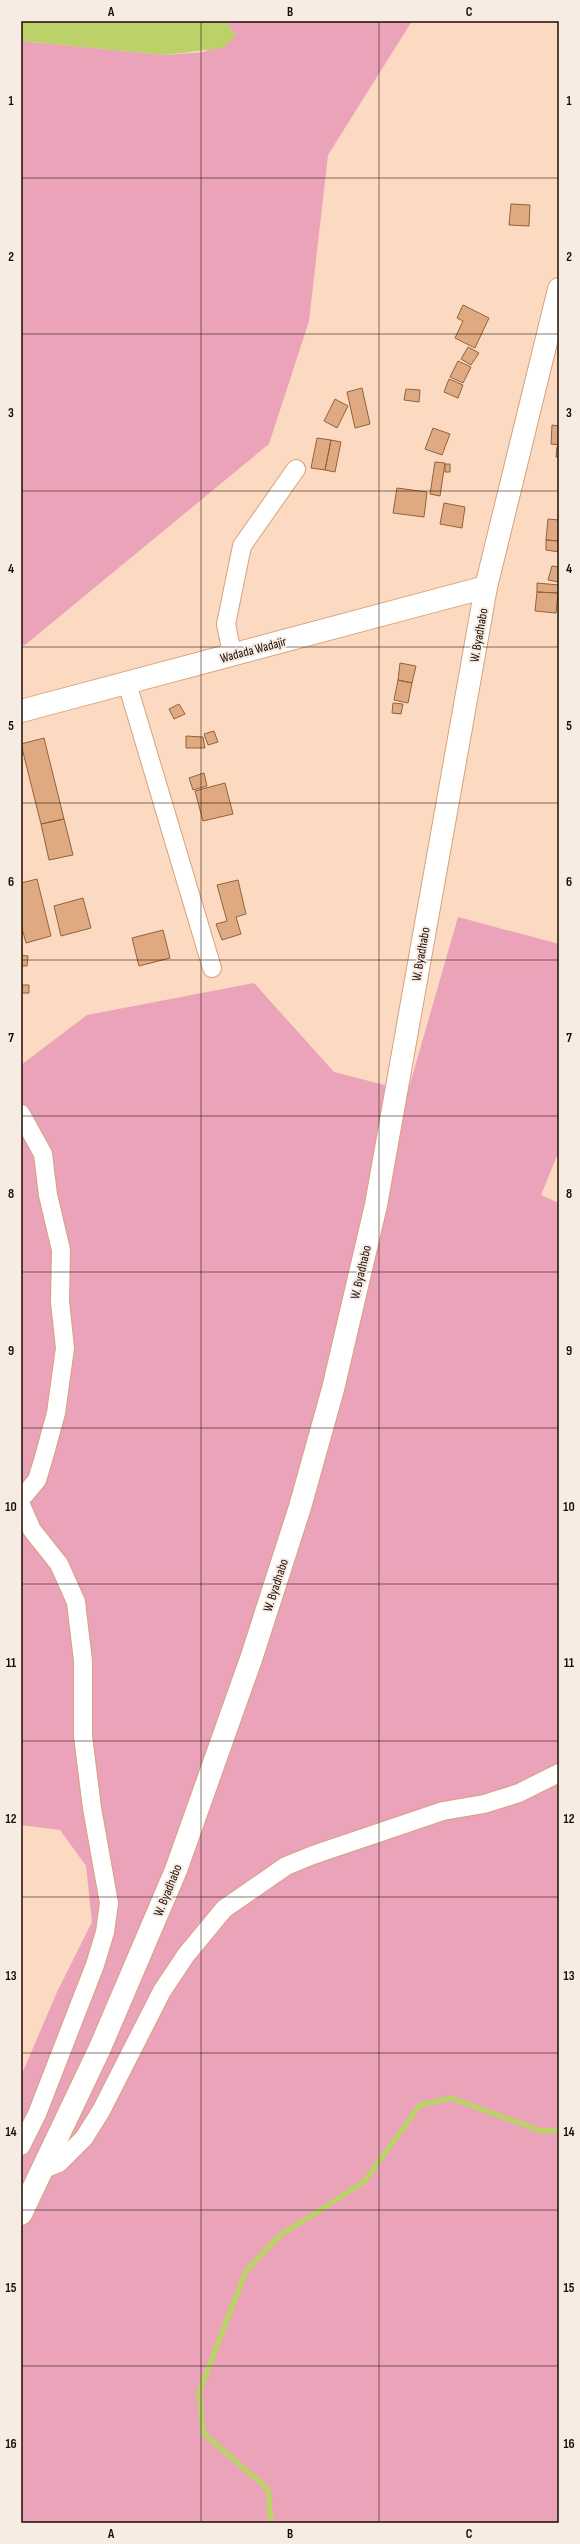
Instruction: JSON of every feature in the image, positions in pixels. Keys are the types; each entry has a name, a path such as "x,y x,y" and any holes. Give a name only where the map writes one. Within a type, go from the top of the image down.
{"main road":[{"name":"W. Byadhabo","path":"21,2214 100,2048 176,1870 250,1659 302,1500 333,1389 376,1205 486,588 559,289"},
{"name":"Wadada Wadajir","path":"21,711 486,588"}],"street":[{"path":"232,654 226,624 242,546 296,469"},
{"path":"127,683 212,968"},
{"path":"21,1114 43,1154 48,1195 61,1250 60,1302 65,1348 56,1413 44,1457 37,1480 21,1499"},
{"path":"21,1505 32,1530 59,1564 76,1602 83,1661 83,1736 92,1808 109,1903 105,1932 95,1966 38,2114 21,2146"},
{"path":"43,2169 59,2163 84,2138 101,2111 162,1991 186,1955 224,1909 286,1866 313,1854 443,1811 484,1804 520,1793 559,1774"}],"shaded area":[{"path":"21,21 225,21 236,35 223,48 164,55 21,41"},
{"path":"225,21 412,21 328,155 309,321 269,444 25,645 21,646 21,41 164,55 204,52 236,35"},
{"path":"458,917 559,944 559,1151 541,1195 559,1203 559,2523 21,2523 21,2076 57,1992 92,1922 86,1866 60,1830 21,1825 21,1065 87,1015 254,983 334,1072 408,1091"}],"building":[{"path":"511,204 530,205 529,226 509,225"},
{"path":"463,305 489,318 475,348 455,338 463,321 457,318"},
{"path":"468,347 479,353 471,365 461,359"},
{"path":"458,361 471,367 463,383 450,377"},
{"path":"449,379 463,385 458,398 444,392"},
{"path":"362,388 370,424 355,428 347,392"},
{"path":"406,389 420,390 419,402 404,400"},
{"path":"335,399 348,406 337,428 324,421"},
{"path":"552,425 559,426 559,445 551,444"},
{"path":"433,428 450,434 442,455 425,449"},
{"path":"317,438 331,440 325,470 311,468"},
{"path":"331,440 341,442 335,472 325,470"},
{"path":"557,447 559,447 559,457 556,457"},
{"path":"435,462 445,463 440,496 430,494"},
{"path":"445,464 450,464 450,472 445,472"},
{"path":"397,488 427,492 424,517 393,513"},
{"path":"444,503 465,507 462,528 440,524"},
{"path":"548,519 559,520 559,541 546,540"},
{"path":"546,540 559,541 559,552 546,550"},
{"path":"552,566 559,567 559,582 548,580"},
{"path":"537,583 559,585 558,593 537,592"},
{"path":"537,592 558,593 556,613 535,611"},
{"path":"400,663 416,666 412,683 398,680"},
{"path":"398,680 412,683 408,703 394,700"},
{"path":"393,703 403,704 401,714 392,713"},
{"path":"179,704 185,714 174,719 169,709"},
{"path":"214,731 218,742 208,745 204,734"},
{"path":"186,736 203,737 205,748 186,748"},
{"path":"44,738 64,819 41,824 21,744"},
{"path":"204,773 207,786 193,790 189,778"},
{"path":"225,783 233,814 203,821 195,791"},
{"path":"64,819 73,855 49,860 41,824"},
{"path":"37,879 51,936 26,943 21,925 21,883"},
{"path":"238,880 246,914 236,917 241,934 222,940 216,924 227,921 217,885"},
{"path":"83,898 91,928 61,936 54,906"},
{"path":"163,930 170,958 139,966 132,938"},
{"path":"21,955 28,956 27,966 21,966"},
{"path":"22,985 29,985 29,993 22,993"}],"waterway":[{"path":"271,2523 268,2489 203,2433 199,2392 246,2271 279,2236 364,2182 420,2105 451,2098 541,2131 559,2130"}]}
